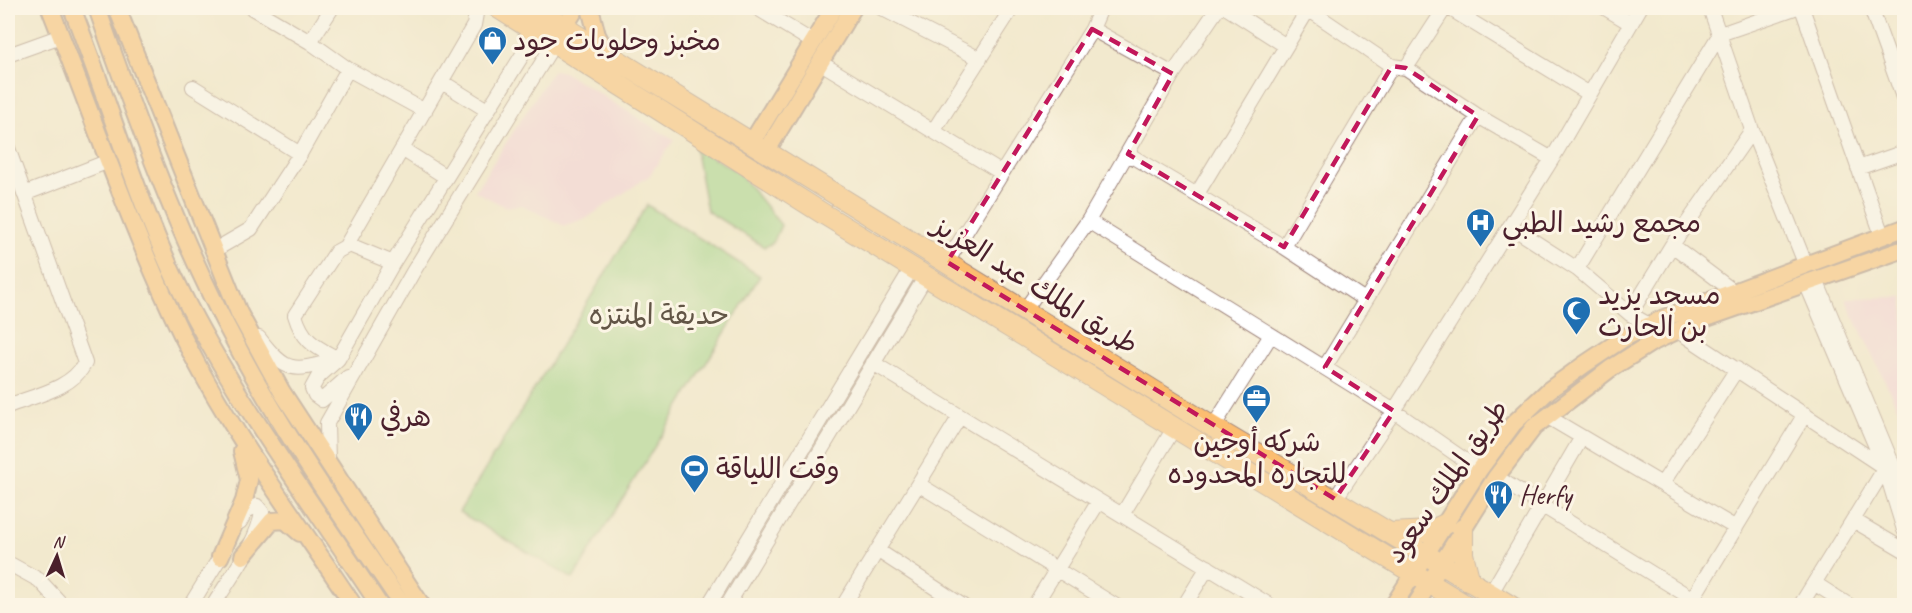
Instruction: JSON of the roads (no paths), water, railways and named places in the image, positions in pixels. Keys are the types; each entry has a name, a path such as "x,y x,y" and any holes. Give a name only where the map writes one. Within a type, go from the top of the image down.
{"highway":[{"name":"طريق الملك عبد العزيز","path":"498,8 547,18 605,50 1213,427 1511,606"},
{"name":"طريق الملك عبد العزيز","path":"547,18 554,43 919,272 1467,606"},
{"path":"1390,533 1430,531 1454,526 1470,582"}],"main road":[{"path":"50,8 109,161 184,337 234,428 354,606"},
{"path":"72,8 159,241 189,306 237,393 380,606"},
{"path":"97,8 174,207 236,345 329,497 403,606"},
{"path":"117,8 239,313 282,392 419,606"},
{"path":"547,18 576,8"},
{"path":"590,8 597,35 605,50"},
{"path":"759,147 813,42 834,8"},
{"path":"759,147 821,63 853,8"},
{"path":"116,61 171,146"},
{"name":"طريق الملك سعود","path":"1393,606 1421,579 1454,526 1479,470 1513,424 1549,390 1624,338 1649,325 1805,263 1905,228"},
{"name":"طريق الملك سعود","path":"1454,526 1496,477 1534,427 1610,369 1652,343 1678,331 1905,249"},
{"path":"220,557 244,501 249,480 234,428"},
{"path":"243,556 272,521 277,519 285,520 310,541"},
{"name":"طريق الملك سعود","path":"1415,606 1421,579"}],"street":[{"path":"252,8 310,42 348,69 425,111"},
{"path":"310,42 332,8"},
{"path":"338,359 311,345 298,326 295,315 336,252 348,245 474,25 477,8"},
{"path":"757,8 813,42"},
{"path":"881,8 980,59"},
{"path":"934,130 1012,8"},
{"path":"947,262 1092,29 1101,8"},
{"path":"1024,310 1088,221 1173,74 1218,8"},
{"path":"1227,8 1286,46"},
{"path":"1197,194 1309,8 1478,117 1552,159"},
{"path":"1284,247 1399,67 1447,8 1588,93"},
{"path":"1605,8 1630,23"},
{"path":"1335,499 1394,411 1552,159 1588,93 1640,8"},
{"path":"1710,8 1752,130 1805,263"},
{"path":"1577,269 1720,34 1795,8"},
{"path":"1802,8 1882,235"},
{"path":"1871,8 1905,100"},
{"path":"359,367 322,400 315,395 312,388 318,377 338,359 487,110 547,18"},
{"path":"1092,29 1173,74"},
{"path":"8,55 61,36"},
{"path":"328,463 327,423 413,272 554,43"},
{"path":"821,63 1002,173"},
{"path":"213,251 251,229 300,154 348,69"},
{"path":"442,82 487,110"},
{"path":"194,87 300,154"},
{"path":"1325,367 1478,117"},
{"path":"1630,314 1672,245 1752,130"},
{"path":"8,148 85,363 80,373 66,383 8,406"},
{"path":"402,149 446,177"},
{"path":"1858,168 1905,152"},
{"path":"1128,154 1284,247 1365,300"},
{"path":"24,194 109,161"},
{"path":"1088,221 1325,367 1479,470"},
{"path":"1510,226 1577,269 1630,314 1649,325"},
{"path":"348,245 393,264"},
{"path":"1672,245 1733,291"},
{"path":"732,604 873,363 919,272"},
{"path":"708,606 919,272"},
{"path":"1811,282 1890,466 1905,492"},
{"path":"239,313 281,364 301,370 338,359"},
{"path":"1678,331 1890,466 1905,530"},
{"path":"1213,427 1271,335"},
{"path":"873,363 1271,606"},
{"path":"1662,484 1737,369"},
{"path":"1496,477 1690,602 1805,414"},
{"path":"843,606 960,416"},
{"path":"1548,417 1736,528"},
{"path":"1122,515 1174,428"},
{"path":"1491,593 1582,437"},
{"path":"1800,606 1853,520 1890,466"},
{"path":"918,484 1116,606"},
{"path":"1034,606 1099,501"},
{"path":"190,606 246,511 257,506 262,512 261,520 243,556 213,606"},
{"path":"1853,520 1905,550"},
{"path":"877,550 941,599 963,606"},
{"path":"8,563 39,580 63,606"},
{"path":"1184,606 1208,567"},
{"path":"1814,583 1850,606"}],"place":[{"name":"مخبز وحلويات جود","path":"492,66"},
{"name":"مجمع رشيد الطبي","path":"1481,248"},
{"name":"مسجد يزيد بن الحارث","path":"1577,336"},
{"name":"شركه أوجين للتجاره المحدوده","path":"1257,424"},
{"name":"هرفي","path":"359,442"},
{"name":"وقت اللياقة","path":"695,494"},
{"name":"Herfy","path":"1498,520"}],"park label":[{"name":"حديقة المنتزه","path":"659,314"}]}
